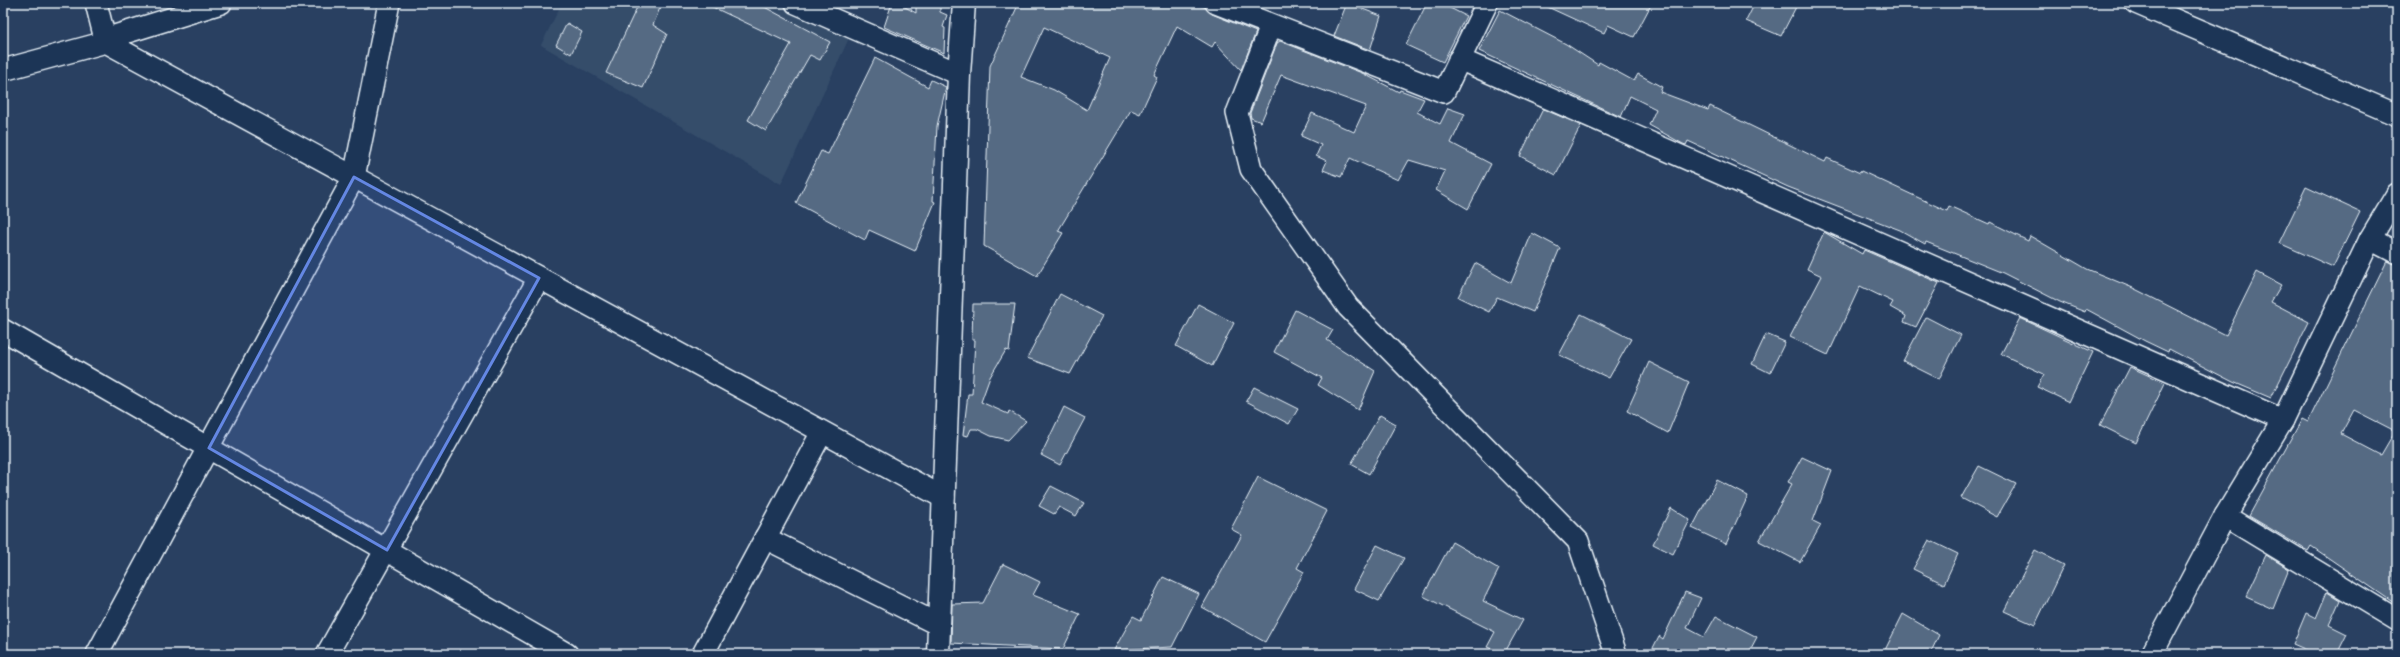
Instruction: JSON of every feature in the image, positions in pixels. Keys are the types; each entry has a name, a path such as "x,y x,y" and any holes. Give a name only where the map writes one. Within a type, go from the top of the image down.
{"street":[{"path":"96,3 105,40 944,498"},
{"path":"3,70 222,3"},
{"path":"97,654 354,177 388,3"},
{"path":"796,3 959,74"},
{"path":"938,654 959,74 964,3"},
{"path":"1216,3 1271,26 1444,92 1487,3"},
{"path":"2136,3 2397,115"},
{"path":"1271,26 1237,113 1251,169 1348,307 1578,541 1616,654"},
{"path":"1459,59 2283,420"},
{"path":"2152,654 2225,516 2283,420 2370,239 2397,194"},
{"path":"2370,239 2397,253"},
{"path":"327,654 539,278"},
{"path":"3,330 567,654"},
{"path":"703,654 822,432"},
{"path":"2225,516 2397,620"},
{"path":"765,538 939,625"}],"highlighted area":[{"path":"354,177 539,278 387,550 209,448"}],"shaded area":[{"path":"562,3 775,3 850,36 781,184 541,45"}],"building":[{"path":"639,3 662,3 653,25 667,34 643,88 606,73"},
{"path":"704,3 757,3 830,42 820,60 810,55 766,131 748,120 791,44"},
{"path":"892,3 898,3 916,13 916,3 940,3 940,12 947,15 943,27 945,28 944,53 884,27"},
{"path":"1019,3 1194,3 1206,8 1212,14 1256,32 1241,70 1215,42 1212,47 1177,26 1154,75 1157,77 1140,114 1131,110 1058,231 1063,233 1037,276 984,246 990,66","holes":["1044,27 1110,58 1087,110 1054,90 1021,77"]},
{"path":"1347,3 1381,16 1370,50 1334,36"},
{"path":"1427,3 1440,3 1466,16 1443,62 1406,45"},
{"path":"1539,3 1652,3 1634,37 1608,25 1604,33"},
{"path":"1755,3 1798,3 1781,36 1746,21"},
{"path":"1500,10 1566,44 1598,65 1599,62 1634,81 1638,74 1662,87 1660,92 1708,110 1710,106 1825,162 1827,158 1860,173 1861,171 1947,211 1949,206 1989,224 1990,222 2028,241 2030,236 2087,269 2133,288 2226,335 2257,272 2281,285 2271,302 2309,322 2271,398 2233,382 2169,349 2168,352 2145,341 2086,309 2085,312 2060,302 2003,273 1926,242 1925,244 1900,230 1788,187 1688,141 1686,145 1683,144 1649,125 1656,109 1630,96 1621,117 1479,51"},
{"path":"567,23 582,32 571,54 556,45"},
{"path":"1280,41 1362,73 1399,92 1400,90 1424,99 1417,112 1440,124 1448,108 1465,114 1451,143 1491,164 1468,209 1436,190 1445,171 1409,160 1398,180 1350,158 1341,177 1323,170 1327,161 1316,156 1321,145 1301,136 1312,113 1354,132 1366,106 1281,75 1261,122 1251,118 1250,113 1277,43"},
{"path":"875,58 928,87 931,80 946,87 937,126 933,201 935,202 915,251 869,230 865,240 796,203 821,151 828,154"},
{"path":"1543,109 1581,125 1556,175 1520,156"},
{"path":"2306,187 2360,212 2333,267 2279,243"},
{"path":"1824,232 1862,254 1864,250 1939,283 1916,327 1904,322 1906,316 1890,307 1893,302 1860,286 1828,355 1790,337 1822,276 1807,269"},
{"path":"1532,233 1560,248 1533,312 1497,297 1489,312 1458,297 1475,263 1511,283"},
{"path":"2387,261 2397,265 2397,605 2311,546 2308,551 2249,516 2302,419 2308,422","holes":["2354,410 2395,431 2381,455 2341,434"]},
{"path":"1060,294 1102,316 1070,374 1027,358"},
{"path":"973,304 1015,304 1009,351 1006,350 990,377 981,402 1008,414 1009,411 1026,421 1008,440 991,436 977,429 971,429 968,436 963,435 968,394 972,394 975,340 972,340"},
{"path":"1198,304 1234,323 1212,366 1176,346"},
{"path":"1295,310 1333,330 1327,340 1375,371 1358,410 1318,385 1322,378 1274,352"},
{"path":"1581,314 1631,339 1609,378 1559,355"},
{"path":"1926,317 1961,335 1939,379 1903,361"},
{"path":"2020,318 2093,352 2069,402 2037,387 2044,374 2001,354"},
{"path":"1766,334 1785,342 1770,373 1752,364"},
{"path":"1649,362 1689,382 1668,433 1627,411"},
{"path":"2130,367 2165,383 2136,443 2100,425"},
{"path":"1254,387 1298,409 1289,424 1246,401"},
{"path":"1064,407 1085,418 1060,465 1041,455"},
{"path":"1380,415 1396,424 1369,474 1351,464"},
{"path":"1802,457 1832,471 1813,521 1821,525 1800,562 1759,541 1792,484 1788,482"},
{"path":"1979,466 2016,484 1997,517 1961,498"},
{"path":"1258,477 1327,511 1297,568 1304,572 1265,642 1202,607 1242,535 1231,529"},
{"path":"1717,480 1748,496 1726,544 1692,528"},
{"path":"1051,486 1084,503 1076,516 1059,507 1054,514 1039,506"},
{"path":"1671,508 1690,520 1673,554 1653,544"},
{"path":"1929,540 1958,554 1944,584 1913,569"},
{"path":"1452,542 1499,569 1483,601 1523,620 1504,654 1487,647 1495,632 1423,596"},
{"path":"1377,545 1404,558 1379,601 1354,589"},
{"path":"2035,550 2064,565 2035,625 2004,611"},
{"path":"2266,555 2289,569 2273,609 2246,597"},
{"path":"1003,564 1040,582 1033,595 1080,614 1063,649 951,643 952,604 983,603"},
{"path":"1163,577 1199,594 1172,647 1114,650 1133,616 1141,620"},
{"path":"1685,592 1701,598 1687,628 1704,637 1716,616 1757,637 1748,654 1650,654 1659,636 1663,639"},
{"path":"2327,592 2340,600 2329,625 2347,634 2337,654 2308,654 2309,651 2293,644 2306,613 2316,618"},
{"path":"1903,614 1939,635 1930,654 1883,654"}]}
